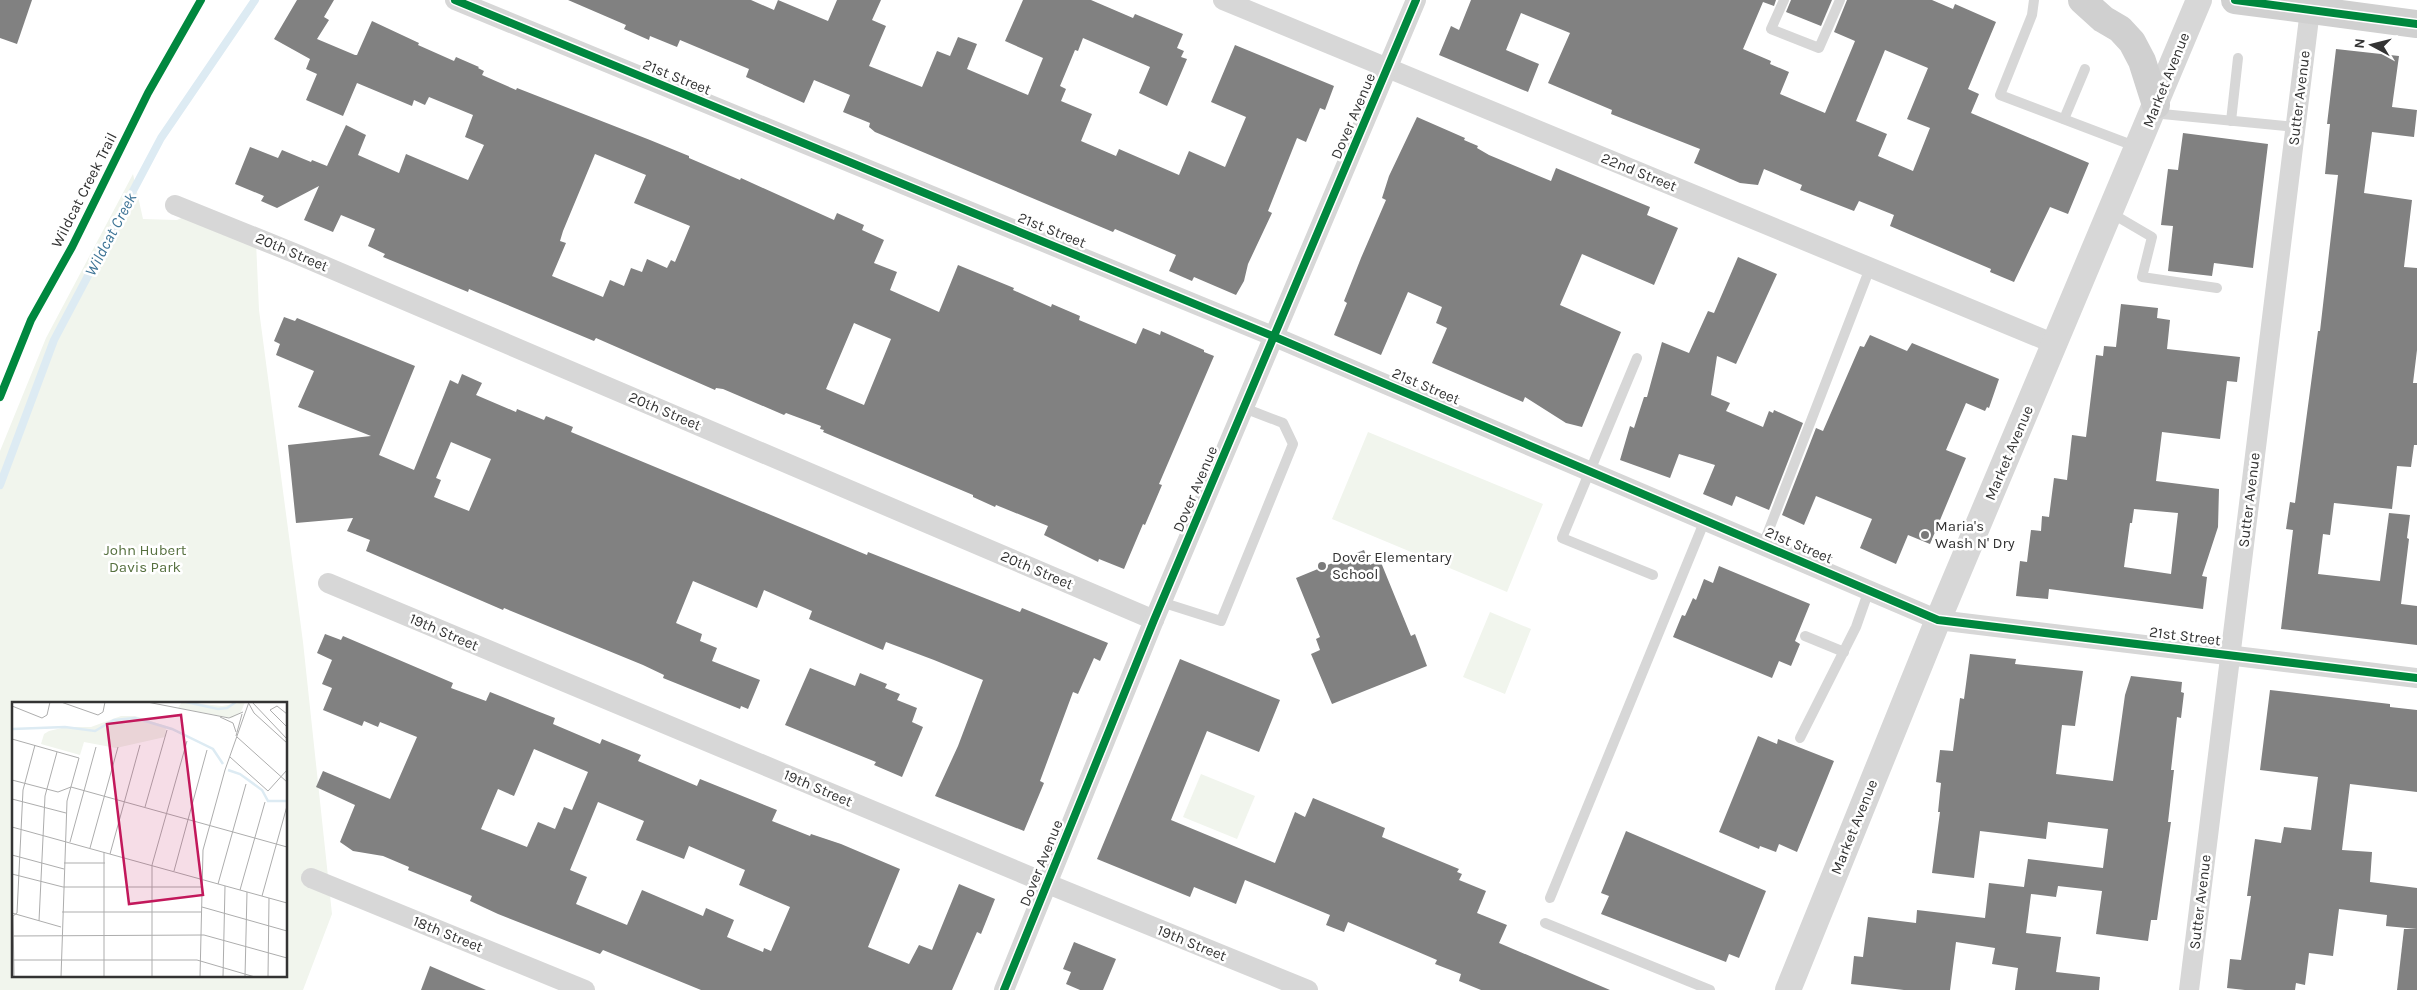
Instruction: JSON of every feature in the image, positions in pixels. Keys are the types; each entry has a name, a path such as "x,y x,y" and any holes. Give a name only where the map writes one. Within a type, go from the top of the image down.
{"main road":[{"path":"2082,0 2103,19 2120,29 2132,42 2142,60 2154,109"},
{"path":"2236,0 2417,24"}],"street":[{"name":"21st Street","path":"455,0 1275,337 1938,620 2417,678"},
{"name":"22nd Street","path":"1223,0 2055,344"},
{"name":"Dover Avenue","path":"1004,990 1158,611 1416,0"},
{"name":"Market Avenue","path":"1788,990 1938,620 2111,213 2199,0"},
{"name":"Sutter Avenue","path":"2189,990 2310,10"},
{"name":"20th Street","path":"175,205 1158,611"},
{"name":"19th Street","path":"328,583 1048,884 1308,990"},
{"name":"18th Street","path":"311,878 585,990"}],"lane":[{"path":"1784,0 1771,29 1819,48 1840,0"},
{"path":"2034,0 2032,15 2000,95 2138,148"},
{"path":"2231,121 2238,58"},
{"path":"2064,120 2085,69"},
{"path":"2154,109 2231,121 2296,128"},
{"path":"2111,213 2152,237 2142,277 2217,288"},
{"path":"1763,545 1870,268"},
{"path":"1638,358 1588,471 1562,538 1653,575"},
{"path":"1158,611 1221,620 1293,444 1283,423 1244,408"},
{"path":"1550,898 1705,520"},
{"path":"1800,738 1844,652 1869,590"},
{"path":"1805,636 1844,652"},
{"path":"1546,923 1710,990"}],"green space":[{"name":"John Hubert Davis Park","path":"133,174 143,219 177,220 190,214 256,241 259,310 303,642 332,914 303,990 0,990 0,451 46,338"},
{"path":"1368,432 1543,504 1507,592 1332,519"},
{"path":"1490,612 1531,629 1505,694 1463,677"},
{"path":"1201,774 1255,796 1237,839 1183,817"}],"building":[{"path":"0,0 32,0 17,44 0,38"},
{"path":"297,0 334,0 324,17 329,20 317,39 357,55 372,21 454,61 456,57 479,67 484,71 482,75 516,90 517,88 650,140 834,220 837,213 864,225 862,230 884,240 874,263 897,272 890,290 939,312 958,265 1014,288 1013,290 1051,307 1052,304 1080,316 1079,320 1136,344 1143,328 1160,335 1161,331 1214,356 1159,484 1162,485 1124,569 1099,559 1098,562 1044,535 1048,526 996,505 995,507 973,497 973,495 823,432 824,430 820,429 821,426 786,413 784,415 723,389 716,388 715,390 596,338 594,341 469,289 468,292 383,257 385,254 368,246 375,229 341,215 333,232 304,220 319,186 277,208 261,201 264,196 235,184 250,147 278,158 282,150 311,162 312,160 327,166 346,125 366,135 358,155 399,173 406,154 468,180 484,145 465,137 473,115 429,97 425,105 414,100 412,106 357,83 343,116 306,100 317,74 306,69 310,59 274,39","holes":["595,154 646,175 634,203 690,226 675,262 671,260 667,268 647,259 642,272 631,268 624,286 610,280 603,297 552,276 566,243 560,241 563,231","854,323 891,339 864,405 826,389"]},
{"path":"568,0 751,0 774,10 778,0 828,21 837,0 881,0 872,20 886,26 869,66 922,87 937,51 950,56 958,37 977,44 967,69 1028,95 1043,58 1005,41 1023,0 1091,0 1133,18 1135,14 1183,34 1177,48 1184,51 1181,57 1187,59 1167,106 1139,93 1150,67 1083,38 1078,51 1075,50 1060,86 1066,89 1061,101 1092,114 1081,141 1116,156 1119,149 1179,175 1189,151 1225,167 1246,117 1211,102 1235,45 1334,86 1325,110 1320,108 1306,142 1297,138 1268,211 1272,213 1248,264 1244,281 1236,295 1194,277 1192,281 1169,271 1176,255 1115,229 1113,232 875,132 869,127 870,123 843,112 850,95 814,80 804,103 746,77 749,69 680,40 677,47 650,36 649,40 624,29 626,25"},
{"path":"1471,0 1776,0 1774,6 1763,2 1743,49 1771,61 1770,64 1789,72 1780,94 1825,113 1855,41 1834,32 1847,0 1932,0 1953,9 1955,4 1996,22 1968,89 1979,94 1971,113 2089,163 2068,214 2050,207 2014,282 1990,272 1991,269 1890,226 1894,215 1859,201 1854,211 1800,190 1802,185 1764,169 1758,185 1740,183 1694,163 1700,149 1611,114 1612,110 1548,83 1570,33 1521,13 1506,50 1539,64 1528,92 1439,55 1451,26 1459,30","holes":["1885,50 1928,68 1907,119 1930,128 1913,171 1878,156 1887,134 1856,121"]},
{"path":"1791,0 1832,0 1821,26 1786,12"},
{"path":"2336,49 2399,56 2392,107 2417,110 2414,137 2372,132 2364,193 2412,200 2404,267 2417,268 2417,350 2413,383 2417,383 2417,445 2414,445 2411,467 2397,466 2392,509 2334,503 2330,535 2323,534 2318,574 2380,581 2389,513 2410,515 2401,604 2417,606 2417,645 2281,629 2293,530 2286,529 2290,502 2295,503 2318,331 2320,331 2338,175 2325,174 2330,124 2327,124"},
{"path":"1417,117 1465,138 1464,140 1478,146 1477,148 1489,155 1551,181 1556,168 1650,207 1647,215 1678,228 1654,285 1582,254 1560,305 1621,332 1582,427 1566,423 1525,397 1523,402 1432,363 1447,328 1436,323 1442,307 1408,292 1381,355 1334,335 1347,303 1344,301 1386,200 1382,198 1389,176"},
{"path":"2183,133 2268,144 2253,268 2214,263 2212,276 2168,271 2173,226 2161,225 2168,169 2178,170"},
{"path":"1738,257 1777,274 1736,364 1717,356 1711,395 1730,403 1726,411 1763,427 1769,411 1773,413 1774,410 1803,423 1769,510 1736,496 1732,506 1703,494 1715,465 1679,454 1670,478 1620,460 1630,426 1634,428 1644,397 1647,397 1662,342 1689,353 1708,311 1714,313"},
{"path":"2121,304 2158,308 2157,318 2170,320 2167,349 2240,357 2237,382 2227,381 2220,439 2162,432 2156,481 2219,489 2218,527 2202,576 2207,577 2203,609 2049,589 2048,599 2016,596 2020,561 2027,562 2031,530 2041,531 2042,516 2049,517 2054,478 2067,480 2072,435 2086,437 2096,355 2103,356 2104,346 2116,347","holes":["2134,509 2178,513 2171,574 2124,567 2130,523 2132,523"]},
{"path":"284,317 295,321 297,318 415,366 379,455 414,470 450,380 458,384 462,374 482,383 476,395 516,412 517,409 544,420 546,416 573,427 571,432 867,555 868,552 1020,612 1022,608 1108,643 1100,661 1094,658 1078,694 1073,692 1040,781 1044,783 1024,831 935,796 958,746 983,680 886,642 883,650 809,619 812,611 764,590 757,608 693,581 676,623 702,634 700,641 717,648 712,661 760,680 748,709 741,706 740,709 663,678 664,675 643,665 504,608 503,610 366,551 370,540 347,531 353,518 296,523 288,445 371,436 298,407 314,371 276,355 280,344 274,341","holes":["451,442 491,459 469,511 434,497 441,480 436,478"]},
{"path":"1870,335 1907,351 1912,343 1999,379 1989,408 1987,407 1985,411 1966,403 1946,450 1966,458 1930,544 1908,535 1896,564 1860,548 1872,519 1816,496 1804,525 1782,515 1816,428 1823,431 1860,346 1864,347"},
{"path":"1364,550 1370,565 1380,560 1411,636 1415,634 1427,666 1332,704 1311,654 1320,650 1316,639 1320,637 1296,578"},
{"path":"1719,566 1810,604 1795,641 1800,644 1791,666 1779,661 1772,678 1673,637 1682,615 1685,616 1693,598 1696,600 1704,579 1713,583"},
{"path":"325,634 341,640 343,636 453,683 451,688 486,701 490,692 555,718 553,724 600,744 602,739 641,755 638,761 697,786 700,779 777,810 772,821 810,836 811,834 841,844 900,869 868,947 909,964 919,945 932,950 959,884 995,899 981,934 977,932 952,990 701,990 603,950 600,954 498,914 470,901 472,896 408,870 409,867 383,856 353,851 340,842 355,805 316,787 323,771 390,799 417,737 380,722 378,727 364,721 362,726 323,710 332,688 322,684 332,660 317,653","holes":["534,749 588,772 572,810 564,807 555,829 538,822 527,847 481,829 498,789 514,796","598,802 644,821 636,840 684,859 689,846 745,870 739,885 790,907 771,951 764,948 763,952 727,937 734,920 706,908 703,916 642,890 627,925 576,904 587,877 570,870"]},
{"path":"1970,654 2016,659 2015,664 2083,671 2075,726 2062,725 2056,774 2113,781 2125,695 2131,676 2182,682 2181,692 2184,693 2181,718 2177,717 2171,770 2174,770 2168,822 2171,822 2157,920 2151,920 2148,941 2096,934 2102,891 2058,886 2056,897 2031,894 2026,933 2061,937 2056,972 2100,977 2099,990 2015,990 2018,968 1992,964 1995,948 1956,942 1950,990 1904,990 1851,984 1854,956 1863,957 1868,917 1916,923 1917,910 1985,918 1989,883 2024,887 2028,859 2103,868 2108,829 2048,822 2046,839 1980,831 1974,878 1932,873 1940,812 1938,812 1941,783 1936,782 1940,750 1953,751 1960,698 1964,699"},
{"path":"1180,659 1280,700 1259,752 1207,731 1171,820 1275,863 1295,812 1305,817 1313,798 1385,828 1382,837 1459,869 1457,872 1462,874 1459,880 1486,891 1477,913 1507,925 1499,943 1610,990 1481,990 1459,981 1461,974 1435,964 1437,960 1348,922 1344,932 1326,925 1330,915 1245,880 1236,904 1194,887 1190,897 1097,859"},
{"path":"810,668 855,686 860,673 887,684 885,688 900,694 897,700 917,708 912,722 923,727 902,777 874,765 876,762 785,725"},
{"path":"2270,690 2390,704 2390,707 2417,710 2417,792 2350,784 2342,850 2372,852 2370,882 2417,888 2417,929 2386,926 2387,915 2339,909 2333,956 2309,953 2305,985 2296,983 2295,990 2227,988 2230,959 2241,960 2251,896 2247,896 2255,839 2281,843 2284,827 2311,830 2318,777 2260,770"},
{"path":"1758,736 1777,744 1778,739 1834,761 1797,852 1779,844 1776,852 1760,846 1759,849 1719,832"},
{"path":"1626,831 1766,891 1739,958 1729,954 1726,962 1601,914 1609,896 1601,893"},
{"path":"2404,929 2417,929 2417,990 2397,990"},
{"path":"1074,942 1116,959 1103,990 1080,990 1066,984 1071,972 1063,969"},
{"path":"430,966 486,990 421,990"}],"waterway":[{"name":"Wildcat Creek","path":"0,485 54,340 161,138 255,0"}],"cycle path":[{"name":"Wildcat Creek Trail","path":"0,397 31,320 72,247 148,93 201,0"},
{"path":"455,0 1275,337 1938,620 2417,678"},
{"path":"1004,990 1154,620 1416,0"},
{"path":"2235,0 2417,24"}],"place":[{"name":"Maria's Wash N' Dry","path":"1925,535"},
{"name":"Dover Elementary School","path":"1322,566"}]}
